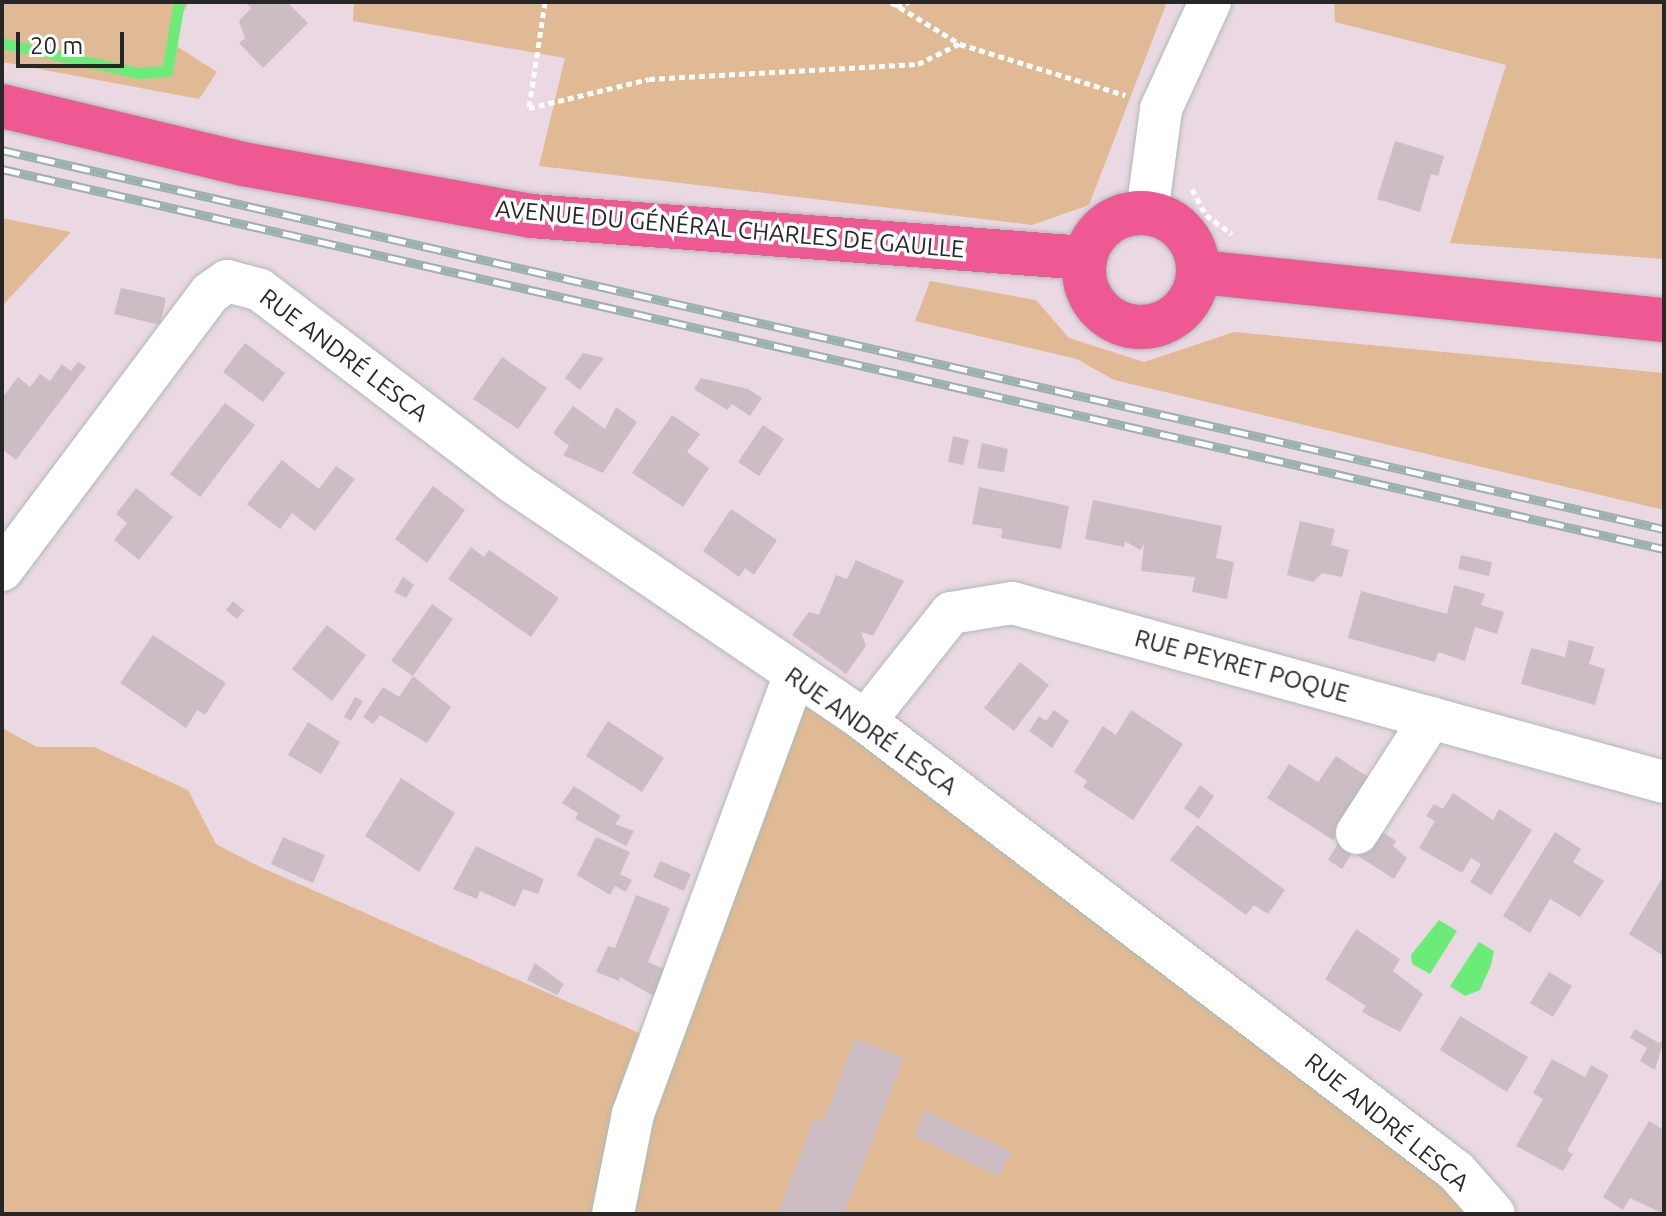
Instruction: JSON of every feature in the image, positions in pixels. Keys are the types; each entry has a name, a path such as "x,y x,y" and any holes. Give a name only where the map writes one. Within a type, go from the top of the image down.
{"main road":[{"name":"AVENUE DU GÉNÉRAL CHARLES DE GAULLE","path":"2,106 243,164 531,216 1085,258"},
{"path":"1147,213 1174,223 1188,237 1199,272 1196,291 1179,313 1154,327 1135,328 1101,311 1084,277 1085,258 1104,226 1147,213"},
{"path":"1199,272 1664,320"}],"street":[{"path":"1147,213 1161,109 1210,2"},
{"name":"RUE ANDRÉ LESCA","path":"2,570 210,293 227,281 286,306 514,483 794,676 865,721 1456,1171 1494,1214"},
{"name":"RUE PEYRET POQUE","path":"865,721 951,613 1012,603 1664,782"},
{"path":"613,1214 633,1114 794,676"},
{"path":"1357,833 1431,718"}],"path":[{"path":"545,2 529,108 649,79 918,64 960,44"},
{"path":"893,4 909,2"},
{"path":"893,4 960,44 1039,64 1161,109"},
{"path":"1191,181 1206,215 1236,237"}],"shaded area":[{"path":"2,2 189,2 167,40 217,72 199,99 2,62"},
{"path":"354,2 1167,2 1089,205 1032,225 539,166 565,58 353,21"},
{"path":"1334,2 1664,2 1664,259 1450,243 1506,65 1335,22"},
{"path":"2,218 71,232 2,306"},
{"path":"930,281 1036,300 1069,338 1144,362 1234,332 1664,373 1664,510 1114,380 1077,359 915,321"},
{"path":"779,666 1494,1214 2,1214 2,728 37,747 94,747 188,790 216,844 258,866 646,1036"},
{"path":"1439,920 1457,931 1430,974 1412,964 1411,955"},
{"path":"1479,942 1494,951 1491,965 1480,990 1465,996 1450,986"}],"building":[{"path":"245,2 287,2 308,23 263,68 239,43 245,38 239,21 251,8"},
{"path":"1395,141 1444,156 1438,176 1431,174 1420,212 1377,199"},
{"path":"121,288 166,298 160,325 114,314"},
{"path":"245,343 285,373 263,402 223,372"},
{"path":"583,353 604,358 580,390 565,378"},
{"path":"502,357 547,388 518,429 473,399"},
{"path":"78,362 86,367 16,460 2,449 2,398 18,377 30,387 40,374 50,381 62,364 71,371"},
{"path":"701,378 748,389 762,398 750,416 732,404 727,410 694,389"},
{"path":"225,403 255,425 200,497 170,474"},
{"path":"573,406 605,429 616,407 637,422 603,473 563,455 569,446 553,433"},
{"path":"672,415 700,434 687,452 709,468 683,507 632,473"},
{"path":"763,425 784,439 759,476 738,462"},
{"path":"953,436 969,440 963,465 948,462"},
{"path":"982,443 1008,449 1004,472 977,468"},
{"path":"282,460 319,489 336,466 355,479 315,531 292,513 280,529 247,504"},
{"path":"433,486 465,510 427,563 395,539"},
{"path":"979,487 1069,506 1061,549 1001,538 1002,529 972,524"},
{"path":"136,488 173,517 139,560 114,540 127,523 116,514"},
{"path":"1093,500 1222,526 1216,558 1234,562 1227,599 1192,592 1195,577 1141,571 1144,545 1140,550 1125,541 1124,547 1085,539"},
{"path":"731,509 777,540 754,575 745,568 739,577 703,551"},
{"path":"1300,521 1335,529 1331,545 1349,550 1342,577 1322,573 1313,582 1287,575"},
{"path":"471,547 484,557 489,550 559,598 531,637 448,579"},
{"path":"1461,555 1492,562 1489,576 1458,569"},
{"path":"856,560 904,581 873,636 861,632 866,646 846,674 792,635 809,612 819,615 836,575 847,579"},
{"path":"403,577 414,585 406,598 394,592"},
{"path":"1454,585 1485,594 1481,605 1504,612 1497,634 1475,627 1465,661 1438,652 1435,662 1348,638 1361,591 1447,614"},
{"path":"233,601 244,610 237,619 226,610"},
{"path":"432,604 453,619 413,676 391,661"},
{"path":"327,625 366,655 332,701 292,669"},
{"path":"153,635 226,683 205,715 197,710 186,728 120,683"},
{"path":"1569,640 1594,647 1589,664 1605,669 1595,705 1521,684 1531,648 1565,657"},
{"path":"1020,662 1049,685 1014,731 984,708"},
{"path":"413,676 451,707 427,743 380,715 373,724 363,717 383,687 399,697"},
{"path":"355,697 363,701 351,721 344,717"},
{"path":"1054,710 1069,721 1052,748 1029,731 1039,716 1046,721"},
{"path":"1131,710 1183,744 1133,820 1083,787 1087,781 1074,772 1103,726 1116,735"},
{"path":"608,721 664,758 642,792 586,756"},
{"path":"308,722 340,742 321,774 288,755"},
{"path":"1336,756 1371,779 1333,840 1267,798 1289,764 1318,782"},
{"path":"401,778 455,813 419,872 365,836"},
{"path":"1200,785 1214,796 1199,819 1184,808"},
{"path":"574,786 621,816 615,824 634,831 626,846 575,819 578,813 562,803"},
{"path":"1453,793 1493,820 1499,809 1532,830 1491,895 1470,882 1481,864 1471,858 1462,873 1419,848 1435,821 1426,816 1434,804 1443,809"},
{"path":"1197,825 1285,890 1268,914 1254,905 1246,915 1170,860"},
{"path":"1373,826 1396,841 1393,846 1407,858 1394,879 1355,854"},
{"path":"1555,832 1581,849 1573,862 1604,881 1580,917 1550,899 1530,933 1503,916"},
{"path":"283,837 325,855 313,883 271,864"},
{"path":"596,837 630,852 620,874 632,880 626,892 615,886 610,895 577,875"},
{"path":"1341,838 1356,847 1342,869 1328,860"},
{"path":"476,846 544,879 538,894 523,889 515,907 480,891 477,899 453,889"},
{"path":"660,861 691,874 684,891 653,877"},
{"path":"1664,875 1664,956 1629,934"},
{"path":"636,895 670,908 648,962 667,970 655,997 620,977 619,981 596,972 608,946 615,948"},
{"path":"1356,929 1400,959 1393,971 1423,994 1400,1032 1362,1012 1366,1006 1325,979"},
{"path":"535,963 564,984 557,995 527,980"},
{"path":"1549,972 1572,986 1553,1017 1530,1003"},
{"path":"1460,1016 1528,1057 1507,1092 1440,1050"},
{"path":"1635,1029 1659,1043 1664,1040 1655,1070 1640,1061 1647,1048 1630,1038"},
{"path":"855,1039 904,1057 844,1214 778,1214 814,1119 823,1122"},
{"path":"1552,1059 1585,1077 1591,1065 1609,1075 1567,1151 1573,1154 1563,1171 1516,1146 1543,1099 1533,1093"},
{"path":"925,1111 1011,1151 999,1176 914,1136"},
{"path":"1649,1121 1664,1130 1664,1214 1630,1198 1623,1210 1603,1197"}],"waterway":[{"path":"2,43 138,73 167,71 179,2"}],"railway":[{"path":"2,150 1664,529"},
{"path":"2,169 1664,549"}]}
